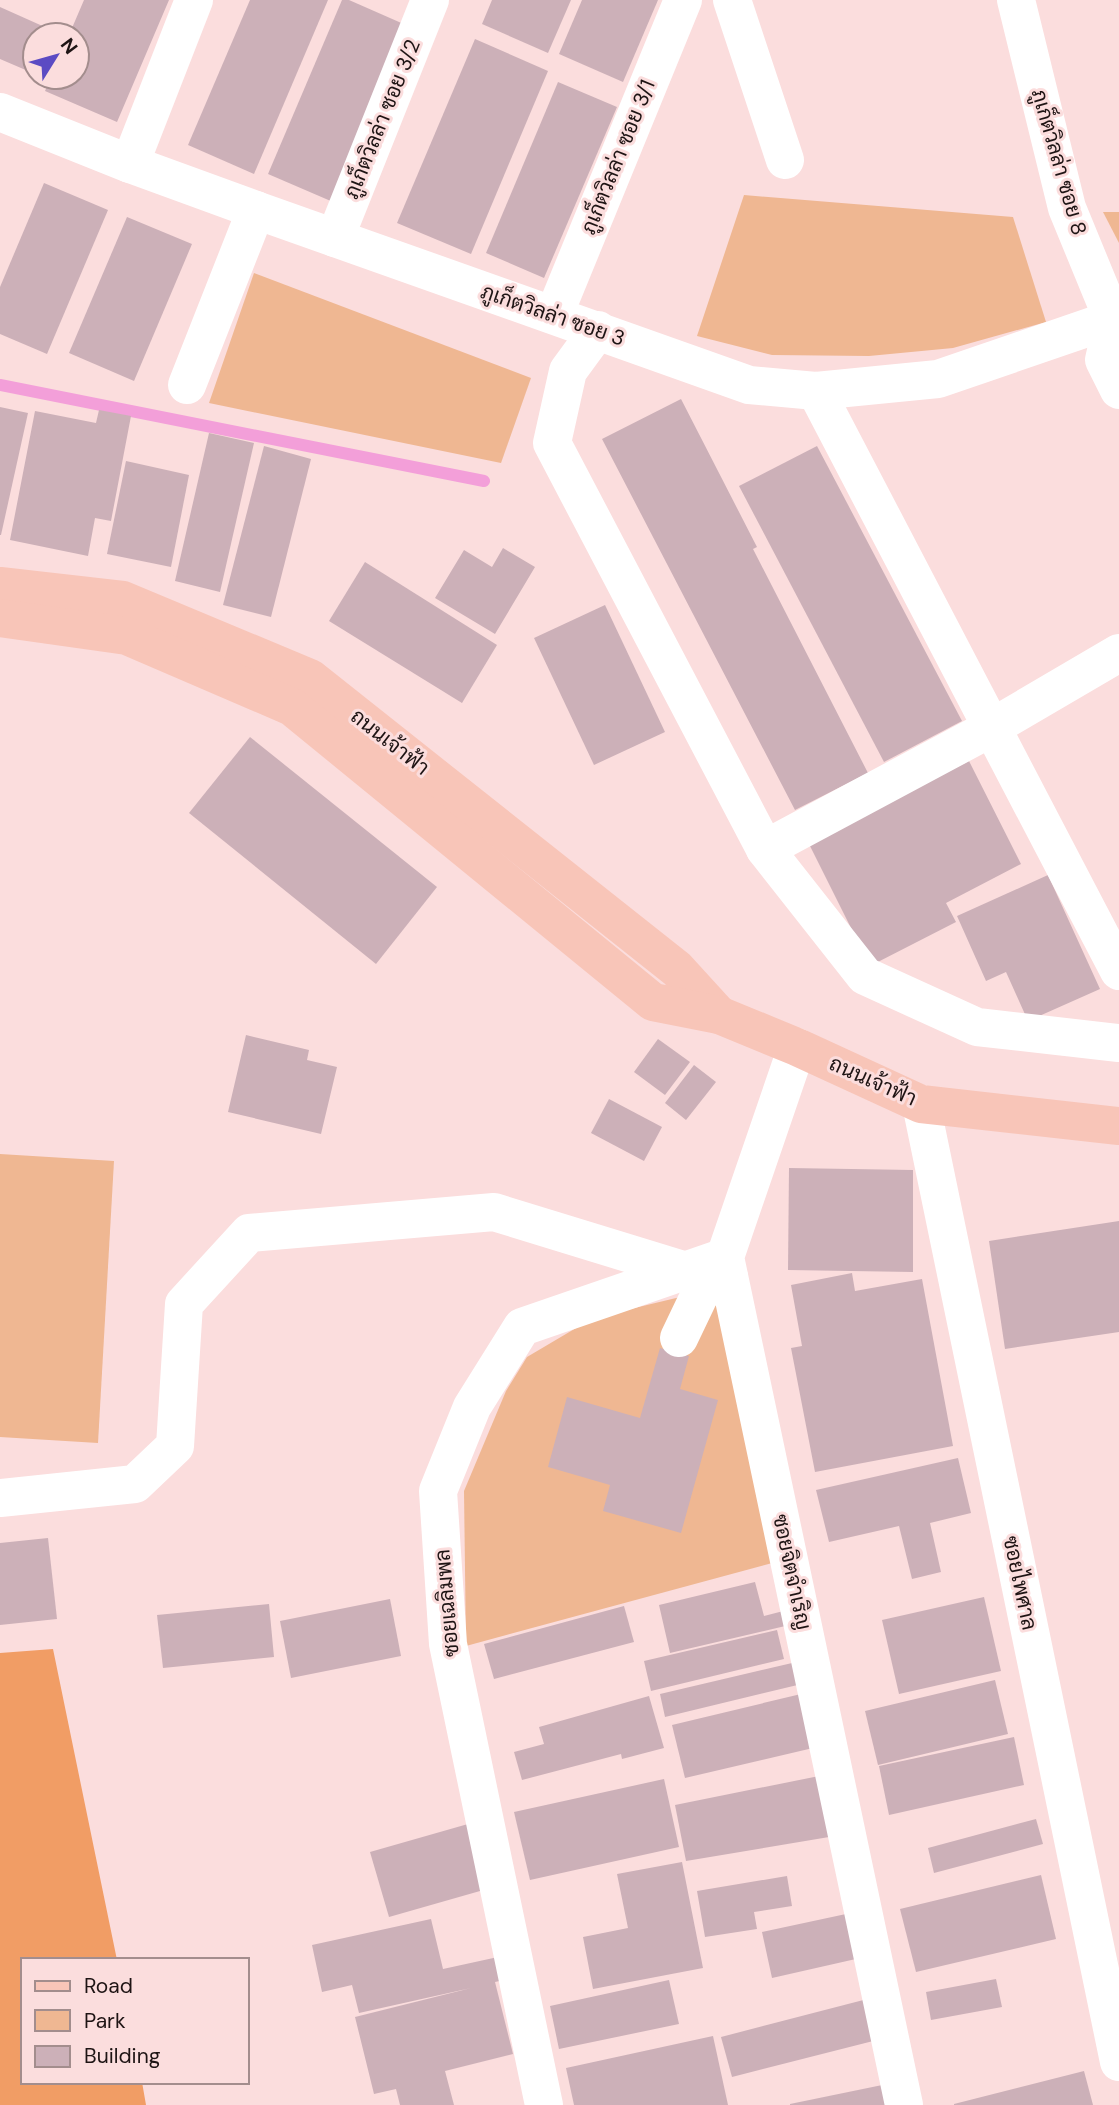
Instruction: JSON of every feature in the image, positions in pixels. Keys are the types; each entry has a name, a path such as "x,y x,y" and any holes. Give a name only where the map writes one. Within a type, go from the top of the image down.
{"main road":[{"name":"ถนนเจ้าฟ้า","path":"0,586 123,600 310,678 677,969 719,1015"},
{"name":"ถนนเจ้าฟ้า","path":"0,618 127,636 292,707 653,1002 719,1015 797,1047 921,1104 1119,1126"}],"street":[{"path":"130,164 194,0"},
{"name":"ภูเก็ตวิลล่า ซอย 3/2","path":"335,238 430,0"},
{"name":"ภูเก็ตวิลล่า ซอย 3/1","path":"554,315 683,0"},
{"path":"732,0 785,160"},
{"name":"ภูเก็ตวิลล่า ซอย 8","path":"1016,0 1067,208 1117,320"},
{"name":"ภูเก็ตวิลล่า ซอย 3","path":"3,122 130,164 749,385 816,391 938,379 1117,320"},
{"path":"187,385 256,210"},
{"path":"1117,320 1104,360 1119,390"},
{"path":"598,330 568,371 552,443 765,849 865,976 976,1027 1119,1043"},
{"path":"816,391 1119,971"},
{"path":"765,849 990,728 1119,653"},
{"path":"679,1338 701,1293 727,1267 797,1047"},
{"name":"ซอยไพศาล","path":"921,1104 1119,2062"},
{"path":"0,1498 135,1484 175,1446 184,1304 249,1233 494,1212 686,1271"},
{"name":"ซอยเฉลิมพล","path":"544,2105 448,1644 438,1491 472,1408 523,1327 686,1271 727,1267"},
{"name":"ซอยจิตจำเริญ","path":"727,1267 904,2105"}],"green space":[{"path":"744,195 1013,217 1046,322 953,348 869,356 772,355 697,336"},
{"path":"1103,212 1119,212 1119,243"},
{"path":"254,273 531,378 501,463 209,403"},
{"path":"0,1154 114,1161 98,1443 0,1437"},
{"path":"701,1292 722,1305 776,1562 466,1646 464,1491 506,1391 527,1357 593,1318"}],"shaded area":[{"path":"53,1649 117,1958 21,1958 21,2084 142,2084 146,2105 0,2105 0,1653"}],"building":[{"path":"84,0 169,0 117,122 45,91 91,91 91,21 75,21"},
{"path":"250,0 328,0 254,174 188,145"},
{"path":"342,0 349,0 415,29 340,205 268,174"},
{"path":"492,0 571,0 548,53 482,24"},
{"path":"582,0 658,0 623,82 559,54"},
{"path":"0,7 31,21 21,21 21,68 0,59"},
{"path":"475,39 548,71 471,254 397,223"},
{"path":"558,82 617,107 544,278 486,253"},
{"path":"44,183 108,210 47,354 0,334 0,287"},
{"path":"127,217 192,244 134,381 69,353"},
{"path":"681,399 757,547 753,549 868,773 795,810 602,439"},
{"path":"0,407 28,413 1,535 0,535"},
{"path":"99,410 131,416 111,521 95,518 88,556 10,540 35,411 96,423"},
{"path":"209,433 254,443 220,592 175,581"},
{"path":"264,446 311,459 271,617 223,605"},
{"path":"817,446 962,721 884,762 739,486"},
{"path":"126,461 189,475 171,567 107,554"},
{"path":"503,548 535,567 495,634 435,598 464,550 492,567"},
{"path":"365,562 497,645 462,703 329,621"},
{"path":"605,605 665,732 594,765 534,638"},
{"path":"250,737 437,887 376,964 189,813"},
{"path":"969,761 1021,864 946,903 956,922 870,966 808,842"},
{"path":"1048,875 1100,989 1028,1021 1006,972 986,981 957,916"},
{"path":"246,1035 309,1050 307,1060 337,1067 321,1134 228,1112"},
{"path":"658,1039 690,1062 665,1095 634,1072"},
{"path":"694,1065 716,1082 686,1120 665,1103"},
{"path":"609,1099 662,1127 644,1161 591,1133"},
{"path":"789,1168 913,1170 913,1272 788,1270"},
{"path":"1119,1221 1119,1332 1005,1349 989,1241"},
{"path":"852,1273 855,1291 922,1279 953,1446 815,1472 791,1348 802,1346 791,1285"},
{"path":"660,1348 689,1356 680,1389 718,1400 681,1533 603,1511 610,1485 548,1467 567,1397 640,1418"},
{"path":"958,1458 971,1513 930,1523 941,1572 912,1579 899,1526 829,1542 816,1490"},
{"path":"48,1538 57,1619 0,1625 0,1543"},
{"path":"755,1582 764,1616 795,1608 798,1623 670,1653 659,1605"},
{"path":"984,1597 1001,1671 899,1694 882,1620"},
{"path":"390,1599 401,1656 291,1678 280,1621"},
{"path":"269,1604 274,1657 163,1668 157,1615"},
{"path":"624,1606 634,1642 494,1679 484,1644"},
{"path":"777,1630 784,1659 651,1691 644,1661"},
{"path":"805,1660 810,1682 665,1717 660,1694"},
{"path":"995,1680 1008,1734 878,1765 865,1711"},
{"path":"801,1694 813,1748 685,1778 672,1725"},
{"path":"649,1696 664,1748 622,1759 621,1754 522,1780 514,1752 544,1744 539,1727"},
{"path":"1014,1737 1024,1785 889,1815 879,1766"},
{"path":"829,1774 841,1835 686,1861 675,1805"},
{"path":"664,1779 679,1847 530,1880 514,1812"},
{"path":"1036,1819 1043,1844 934,1873 928,1848"},
{"path":"468,1824 487,1889 389,1917 370,1852"},
{"path":"682,1862 703,1968 593,1989 583,1937 628,1928 617,1874"},
{"path":"1041,1875 1056,1939 916,1972 900,1909"},
{"path":"787,1876 792,1906 754,1912 757,1929 705,1937 697,1891"},
{"path":"860,1911 869,1956 772,1978 762,1932"},
{"path":"431,1919 443,1969 498,1957 504,1980 495,1982 513,2054 445,2071 454,2105 400,2105 396,2089 374,2094 355,2017 471,1988 359,2013 352,1985 322,1992 312,1945"},
{"path":"996,1979 1002,2007 931,2020 926,1992"},
{"path":"669,1980 679,2024 559,2049 550,2006"},
{"path":"875,1997 885,2038 732,2077 721,2037"},
{"path":"713,2036 728,2105 574,2105 566,2068"},
{"path":"1084,2071 1093,2105 954,2105 954,2104"},
{"path":"892,2083 897,2105 790,2105 790,2104"}],"waterway":[{"path":"0,385 484,481"}]}
